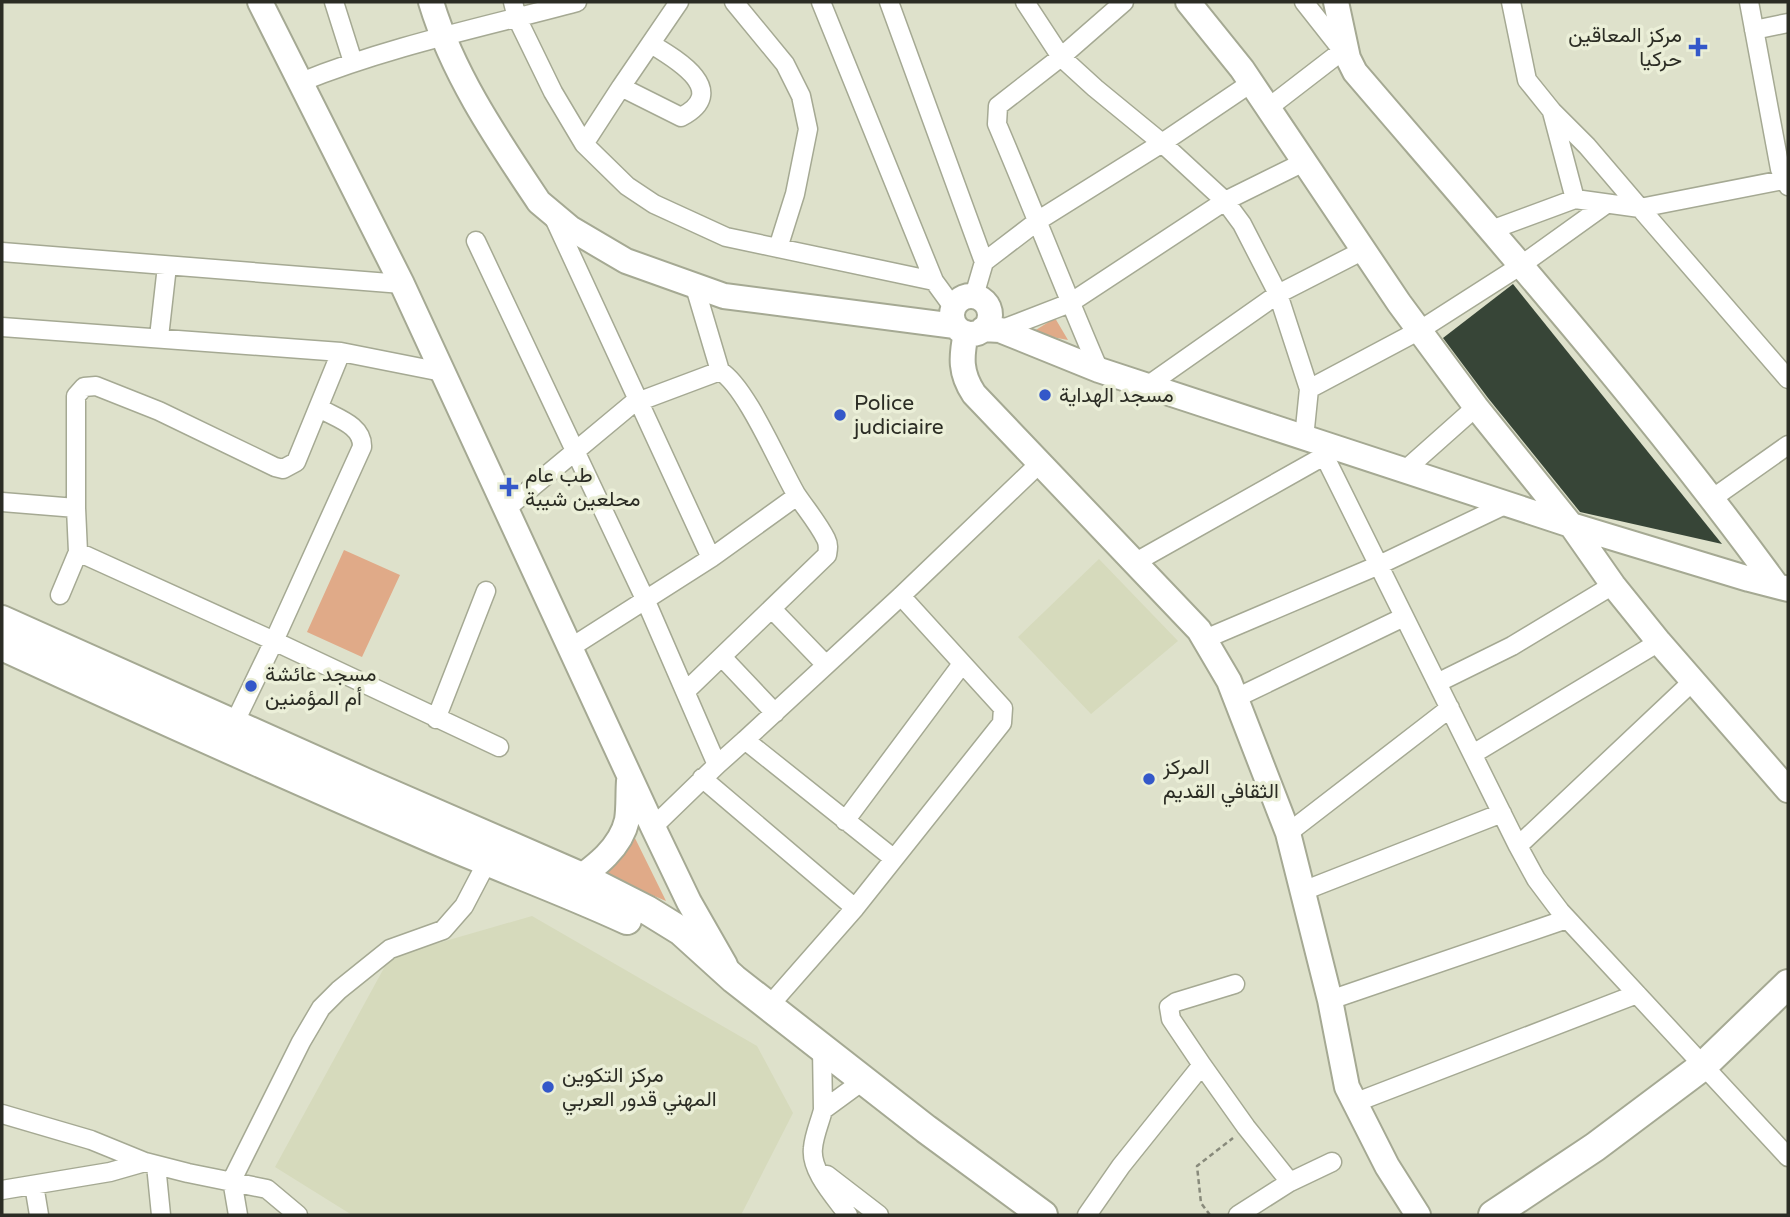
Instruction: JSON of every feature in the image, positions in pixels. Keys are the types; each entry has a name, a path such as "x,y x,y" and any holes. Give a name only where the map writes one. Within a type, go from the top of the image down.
{"main road":[{"path":"2,621 228,735"},
{"path":"2,646 228,735 572,884 648,910 681,931 734,979 1043,1215"},
{"path":"360,794 487,862 572,884"},
{"path":"1493,1215 1595,1147 1703,1066 1788,984"}],"street":[{"path":"260,2 402,284 689,902 734,979"},
{"path":"334,2 353,62"},
{"path":"432,2 441,36 475,102 539,202 595,245 626,261 724,296 972,320 1070,303 1225,201 1304,162"},
{"path":"301,82 353,62 441,36 515,10 577,2"},
{"path":"584,144 679,2"},
{"path":"734,2 785,64 801,96 808,129 795,194 778,248"},
{"path":"821,2 934,281 972,320 1099,370 1315,445 1571,525 1783,587"},
{"path":"889,2 984,262 972,320 961,356 962,372 967,384 1205,639 1229,681 1288,834 1331,1000 1348,1087 1387,1166 1418,1215"},
{"path":"1026,2 1061,57 1225,201 1242,224 1278,294 1309,389 1315,445 1379,565 1536,879 1567,919 1788,1157"},
{"path":"1099,370 997,124 996,115 998,106 1061,57 1124,2"},
{"path":"1188,2 1251,83 1364,250 1476,407 1571,525 1613,585 1659,642 1788,790"},
{"path":"1304,2 1355,72 1491,230 1713,498 1783,587"},
{"path":"1337,2 1345,55"},
{"path":"1511,2 1527,80 1788,379"},
{"path":"1491,230 1576,200 1640,208 1787,182 1749,2"},
{"path":"515,10 553,92 584,144 627,186 654,204 726,237 934,281"},
{"path":"1754,30 1788,23"},
{"path":"621,87 681,117 699,101 701,89 693,74 651,44"},
{"path":"1268,108 1345,55"},
{"path":"984,262 1039,220 1251,83"},
{"path":"1552,111 1576,200"},
{"path":"1309,389 1420,330 1520,266 1605,205"},
{"path":"553,215 711,558"},
{"path":"476,240 498,291 577,450 717,765"},
{"path":"1147,386 1278,294 1364,250"},
{"path":"2,251 402,284"},
{"path":"159,337 166,266"},
{"path":"686,691 827,555 828,550 825,538 797,496 750,408 730,377 720,371 695,287"},
{"path":"2,327 341,352 442,372"},
{"path":"60,595 78,552 76,396 84,387 96,386 159,411 284,469 296,462 341,352"},
{"path":"507,508 632,404 720,371"},
{"path":"1404,471 1476,407"},
{"path":"228,735 362,447 362,440 355,428 319,408"},
{"path":"1134,563 1315,445"},
{"path":"1713,498 1788,445"},
{"path":"653,827 702,778 901,596 1040,463"},
{"path":"570,648 711,558 797,496"},
{"path":"2,502 76,508"},
{"path":"1205,639 1379,565 1507,504"},
{"path":"78,552 499,747"},
{"path":"1437,683 1512,646 1613,585"},
{"path":"436,719 486,591"},
{"path":"769,1006 855,908 1002,723 1003,708 901,596"},
{"path":"772,609 826,665"},
{"path":"1236,698 1404,617"},
{"path":"1473,754 1659,642"},
{"path":"722,657 775,713"},
{"path":"845,821 962,664"},
{"path":"1518,846 1692,682"},
{"path":"1288,834 1450,708"},
{"path":"746,740 893,858"},
{"path":"572,884 607,855 623,830 627,819 629,777"},
{"path":"702,778 855,908"},
{"path":"1303,891 1502,813"},
{"path":"238,1215 232,1180 301,1042 321,1008 390,949 443,930 464,906 487,862"},
{"path":"1331,1000 1567,919"},
{"path":"1235,984 1176,1002 1169,1007 1168,1013 1246,1127 1290,1182"},
{"path":"1354,1103 1637,994"},
{"path":"822,1048 823,1110 813,1148 816,1167 848,1215"},
{"path":"1087,1215 1121,1166 1202,1065"},
{"path":"823,1110 864,1080"},
{"path":"2,1114 92,1140 150,1163 267,1189 298,1215"},
{"path":"1238,1215 1290,1182 1332,1162"},
{"path":"2,1190 150,1163"},
{"path":"150,1163 161,1215"},
{"path":"816,1167 879,1215"},
{"path":"34,1185 39,1215"}],"path":[{"path":"1210,1215 1200,1203 1197,1166 1246,1127"}],"shaded area":[{"path":"1055,318 1068,340 1031,333"},
{"path":"344,550 400,575 362,657 307,632"},
{"path":"1099,559 1178,641 1091,714 1018,637"},
{"path":"630,828 666,901 602,874"},
{"name":"مركز التكوين المهني قدور العربي","path":"532,916 757,1046 793,1113 741,1215 352,1215 275,1167 390,957"}],"building":[{"path":"1513,284 1722,544 1580,512 1488,398 1443,338"}],"place":[{"name":"مركز المعاقين حركيا","path":"1698,47"},
{"name":"مسجد الهداية","path":"1045,395"},
{"name":"Police judiciaire","path":"840,415"},
{"name":"طب عام محلعين شيبة","path":"509,487"},
{"name":"مسجد عائشة أم المؤمنين","path":"251,686"},
{"name":"المركز الثقافي القديم","path":"1149,779"},
{"name":"مركز التكوين المهني قدور العربي","path":"548,1087"}]}
